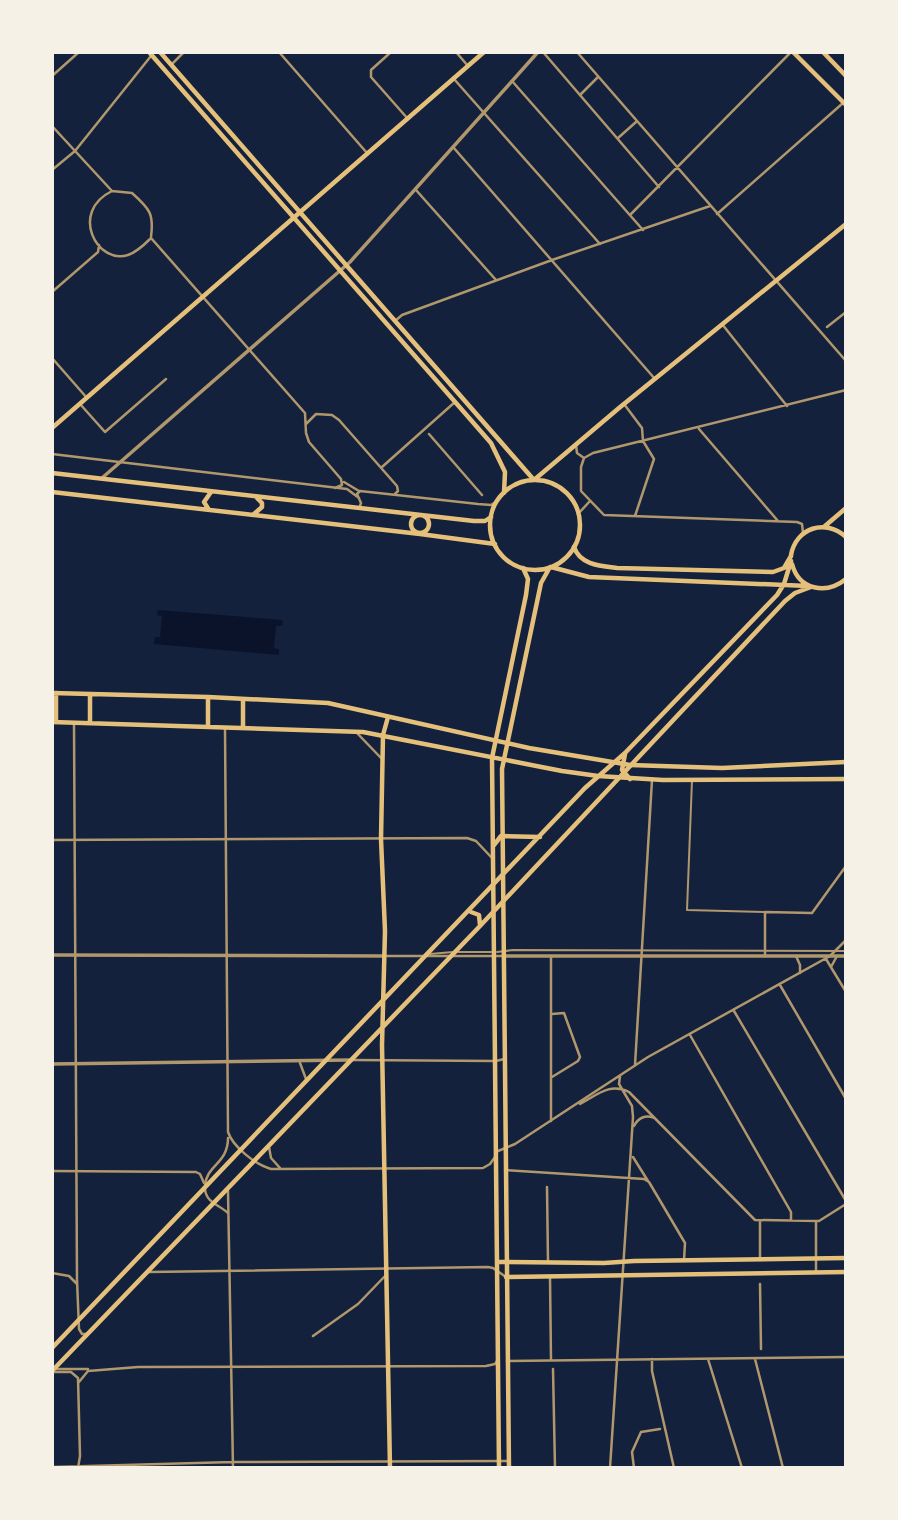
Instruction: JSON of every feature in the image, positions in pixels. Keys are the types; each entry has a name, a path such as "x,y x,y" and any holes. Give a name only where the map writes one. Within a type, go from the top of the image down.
{"main road":[{"path":"160,52 534,480"},
{"path":"52,428 484,52"},
{"path":"792,52 845,103"},
{"path":"823,52 845,76"},
{"path":"150,54 495,449 505,472 504,493"},
{"path":"534,480 776,280 844,228"},
{"path":"52,473 421,516 481,522 491,517"},
{"path":"509,1464 502,769 543,578 551,567 574,547 579,528 573,501 563,490 551,483 534,480 523,482 504,493 497,501 491,517 491,536 507,560 523,568 538,570 551,567 605,578 829,588 845,579"},
{"path":"52,492 495,544"},
{"path":"210,510 204,502 212,492"},
{"path":"252,515 262,508 262,503 256,497"},
{"path":"824,526 845,508"},
{"path":"416,516 427,518 429,524 425,532 420,534 412,529 411,524 416,516"},
{"path":"52,1348 598,776 626,752 775,596 784,584 794,545 803,533 824,526 837,530 845,537"},
{"path":"574,547 582,559 600,566 617,568 773,572 784,568 791,558"},
{"path":"791,558 797,575 810,586"},
{"path":"499,1465 492,758 526,596 528,579 523,568"},
{"path":"53,1371 450,954 480,926 785,601 810,586"},
{"path":"845,762 714,768 631,765 509,743 328,704 208,697 54,693 54,722 356,732 383,735 492,758 631,779 845,779"},
{"path":"90,695 90,723"},
{"path":"208,697 208,727"},
{"path":"243,699 243,727"},
{"path":"388,717 383,735 381,839 385,931 383,1060 390,1465"},
{"path":"626,752 621,764 624,773 631,779"},
{"path":"494,845 501,836"},
{"path":"501,836 541,837"},
{"path":"469,913 472,911 479,915 480,926"},
{"path":"498,1262 845,1258"},
{"path":"506,1277 845,1272"}],"street":[{"path":"52,76 79,52"},
{"path":"171,65 184,52"},
{"path":"279,52 368,154"},
{"path":"391,52 371,70 371,77 408,118"},
{"path":"456,52 468,66"},
{"path":"102,479 346,265 538,52"},
{"path":"543,52 659,187"},
{"path":"577,52 845,361"},
{"path":"631,215 792,52"},
{"path":"52,170 75,151 150,54"},
{"path":"580,95 598,78"},
{"path":"454,79 600,244"},
{"path":"512,81 643,230"},
{"path":"716,214 845,103"},
{"path":"618,138 637,121"},
{"path":"52,126 111,191 132,193 150,213 153,222 151,238 134,252 123,256 113,254 99,245 90,229 92,208 111,191"},
{"path":"453,147 655,379"},
{"path":"416,190 496,281"},
{"path":"395,321 402,315 552,260 710,206"},
{"path":"151,238 302,410 309,442 353,489 478,504 491,505 497,501"},
{"path":"52,292 98,252 99,245"},
{"path":"827,327 845,312"},
{"path":"722,324 787,406"},
{"path":"52,358 87,398"},
{"path":"80,404 105,432 166,379"},
{"path":"584,458 845,390"},
{"path":"381,467 455,402"},
{"path":"624,404 642,428 643,441 652,453 653,466 635,516"},
{"path":"306,424 316,414 336,417 397,486 398,491 394,495"},
{"path":"699,429 778,521"},
{"path":"429,434 482,495"},
{"path":"576,445 577,453 584,458"},
{"path":"52,454 335,488 348,490 359,498"},
{"path":"584,458 580,488 604,515 778,521 800,523 804,527 803,533"},
{"path":"335,488 342,485 341,479"},
{"path":"358,508 361,503 357,494 362,491"},
{"path":"578,514 590,501"},
{"path":"74,723 78,1322 80,1332 90,1332"},
{"path":"225,728 228,1132 227,1151 206,1177 205,1187 206,1196 226,1210 229,1216"},
{"path":"356,732 382,759"},
{"path":"635,1065 652,780"},
{"path":"52,840 469,838 478,843 494,860"},
{"path":"765,953 765,912 812,912 845,866"},
{"path":"831,967 845,940"},
{"path":"52,955 384,956 503,953 551,956 765,953 828,958"},
{"path":"569,1110 635,1065 828,958 845,954"},
{"path":"551,956 551,1121"},
{"path":"796,956 800,974"},
{"path":"828,958 845,992"},
{"path":"780,985 845,1099"},
{"path":"228,1132 232,1141 268,1168 483,1168 490,1164 496,1153 505,1146 515,1144 608,1088 620,1087 632,1094 752,1218 762,1221 821,1220 845,1203 734,1010"},
{"path":"551,1014 564,1013 580,1057 552,1077"},
{"path":"690,1035 791,1212 791,1220"},
{"path":"52,1064 504,1059"},
{"path":"300,1063 307,1082"},
{"path":"610,1468 633,1130 632,1106 620,1087 622,1074"},
{"path":"633,1130 640,1118 649,1116 657,1120"},
{"path":"270,1144 271,1158 283,1169"},
{"path":"631,1154 685,1243 684,1260"},
{"path":"505,1170 630,1178 649,1182"},
{"path":"52,1171 196,1172 200,1174 205,1187"},
{"path":"230,1184 233,1468"},
{"path":"547,1187 548,1262"},
{"path":"760,1259 762,1221"},
{"path":"816,1221 816,1272"},
{"path":"146,1272 386,1272 488,1267 506,1277"},
{"path":"313,1336 358,1304 386,1272"},
{"path":"52,1273 69,1276 79,1288"},
{"path":"550,1277 551,1360"},
{"path":"760,1284 761,1349"},
{"path":"507,1361 845,1357"},
{"path":"53,1371 232,1366 489,1366 495,1364 499,1358"},
{"path":"755,1358 783,1468"},
{"path":"652,1359 652,1371 674,1468"},
{"path":"708,1359 743,1468"},
{"path":"553,1369 555,1468"},
{"path":"79,1382 85,1372 94,1370"},
{"path":"53,1371 71,1372 77,1375 79,1382 78,1467"},
{"path":"634,1468 632,1452 641,1432 660,1429"},
{"path":"52,1467 233,1462 509,1464"}],"lane":[{"path":"692,780 687,910 765,912"},
{"path":"503,953 641,953"},
{"path":"765,953 837,954"},
{"path":"450,954 492,955"}],"water":[{"path":"158,610 283,620 282,626 276,626 274,648 279,649 279,655 154,644 155,637 160,637 162,616 157,615"}]}
